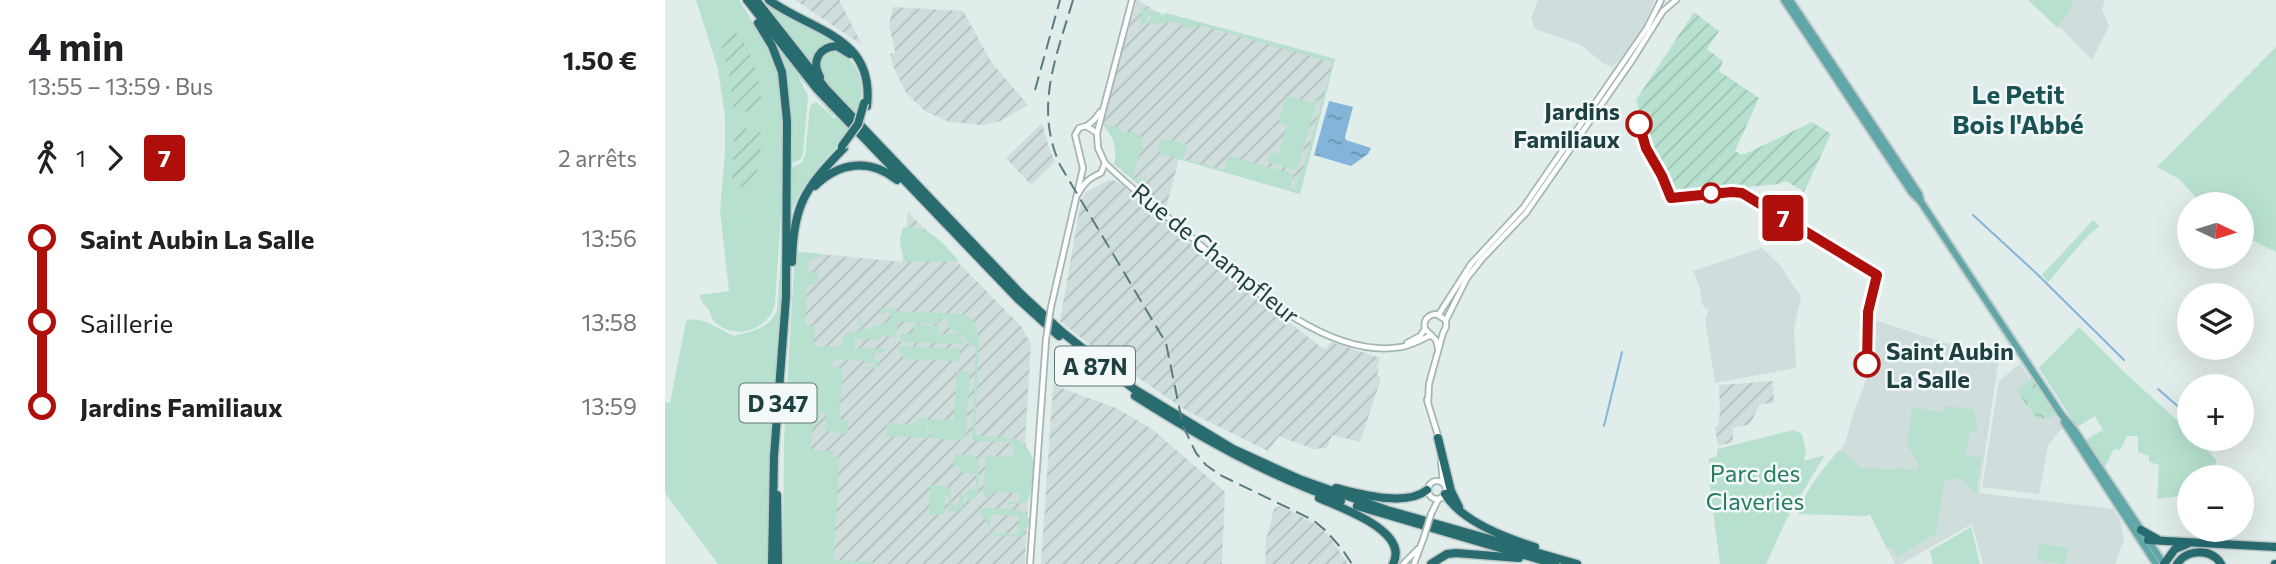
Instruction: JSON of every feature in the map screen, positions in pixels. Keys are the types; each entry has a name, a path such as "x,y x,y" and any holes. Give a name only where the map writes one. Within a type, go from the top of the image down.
{"highway":[{"name":"A 87N","path":"745,0 817,89 925,203 1040,320 1131,394 1231,454 1299,483 1384,515 1555,564"},
{"path":"745,0 772,46 785,85 789,253"},
{"name":"A 87N","path":"756,0 825,89 1016,289 1062,332 1134,389 1233,449 1299,483 1577,564"},
{"path":"769,0 795,17 828,31 851,48 864,72 868,93 858,124 843,147 818,170 801,196 791,222 789,253"},
{"path":"825,89 816,69 817,58 825,49 840,47 853,57 860,71 865,104"},
{"path":"789,253 797,220 806,198 822,179 840,168 859,165 876,167 890,174 925,203"},
{"name":"D 347","path":"774,564 789,322 789,253"},
{"name":"D 347","path":"774,564 771,549 774,456 789,253"},
{"path":"1438,438 1456,503 1475,520"},
{"path":"1393,564 1396,550 1391,537 1359,516 1306,492 1299,483 1308,479 1363,494 1399,498 1415,498 1429,494"},
{"path":"1442,497 1455,509 1518,541 1588,564"},
{"path":"2141,530 2155,538 2170,541"},
{"path":"2148,540 2177,541"},
{"path":"2164,564 2175,549 2192,542 2276,547"},
{"path":"2177,564 2184,556 2202,552 2214,555 2221,564"},
{"path":"1431,564 1447,554 1456,553 1519,558 1543,564"}],"main road":[{"path":"1784,0 1803,23"},
{"path":"1790,0 1915,198 1921,202 2164,564"},
{"path":"2061,414 2071,434 2156,564"}],"street":[{"path":"1078,194 1093,175 1101,173 1105,163 1098,148 1097,133 1132,0"},
{"path":"1661,0 1664,5 1670,6"},
{"path":"1439,314 1471,264 1523,208 1647,28 1661,0"},
{"path":"1428,403 1446,320 1468,278 1483,258 1526,213 1663,11 1676,0"},
{"path":"1031,562 1046,340 1083,168 1075,138 1077,130 1095,119 1102,108"},
{"path":"1086,126 1097,133"},
{"name":"Rue de Champfleur","path":"1105,163 1208,251 1287,313 1329,335 1369,347 1393,347 1432,336"},
{"path":"1083,168 1093,175"},
{"name":"Rue de Champfleur","path":"1101,173 1120,177"},
{"path":"1393,347 1420,336 1425,329 1426,318 1432,314 1439,314 1446,320"},
{"path":"1414,564 1431,512 1446,491 1441,474 1438,438 1428,403 1427,384 1438,345 1425,329"},
{"path":"1432,336 1443,334"},
{"path":"1431,512 1428,486 1441,474"},
{"path":"1435,481 1443,483"},
{"path":"1429,494 1442,497"},
{"path":"1393,564 1403,564 1421,545"}],"shaded area":[{"path":"795,0 839,0 862,45"},
{"path":"1137,0 1163,15 1166,13 1335,59 1300,194 1179,159 1166,208 1114,164 1117,153 1111,133 1102,123"},
{"path":"1538,0 1655,0 1643,27 1613,67 1604,64 1581,45 1535,29 1531,18"},
{"path":"2068,0 2105,0 2102,10 2109,26 2092,60 2059,26 2073,4"},
{"path":"893,7 963,11 992,63 1028,105 1001,121 983,125 949,122 925,111 906,93 893,66 890,54 895,51 889,25"},
{"path":"1042,123 1055,162 1031,185 1006,158"},
{"path":"1109,180 1125,187 1230,277 1321,347 1326,349 1331,342 1380,358 1377,375 1381,377 1360,442 1332,435 1327,448 1313,449 1279,436 1268,451 1187,411 1060,321 1080,207 1085,193"},
{"path":"908,212 1021,326 1031,344 1025,441 1030,465 1025,564 788,564 801,252 902,262"},
{"path":"1762,248 1779,264 1801,297 1794,329 1796,368 1715,383 1705,319 1709,310 1702,304 1700,288 1693,271"},
{"path":"1875,320 1945,343 2000,351 1979,493 2113,509 2120,520 2124,540 2115,564 1983,564 1972,524 1901,564 1895,564 1870,513 1861,469 1837,457 1846,440 1867,378"},
{"path":"2020,364 2063,427 2048,445 2039,494 1982,487 1999,381"},
{"path":"1773,381 1774,403 1760,404 1750,424 1733,428 1733,442 1718,446 1715,427 1718,426 1720,412 1719,385"},
{"path":"1053,385 1116,408 1152,429 1225,492 1222,564 1041,564"},
{"path":"1280,506 1314,523 1328,535 1348,564 1265,564 1266,540 1274,509"}],"green space":[{"path":"696,0 739,0 775,57 781,81 785,136 775,304 766,320 751,330 733,331 716,323 700,295 729,291 720,211 725,117 718,69"},
{"path":"760,0 765,0 841,42 828,45 814,69"},
{"path":"2028,0 2068,0 2074,3 2058,28"},
{"path":"1141,8 1335,59 1300,194 1161,154 1158,150 1160,142 1167,139 1187,144 1183,159 1224,170 1229,156 1294,174 1290,187 1295,190 1331,62 1199,25 1189,30 1174,22 1149,23 1151,17 1147,15 1147,23 1140,25"},
{"path":"1694,12 1719,31 1707,49 1723,61 1719,71 1759,98 1735,151 1745,154 1812,122 1831,134 1804,192 1786,181 1779,184 1682,193 1672,187 1649,143 1636,100"},
{"path":"737,33 756,70 762,111 734,112 728,70 719,38"},
{"path":"772,40 836,115 832,115 798,76 808,96 803,155 795,162 790,160 788,113"},
{"path":"2276,47 2276,252 2254,241 2254,192 2191,192 2179,179 2157,167"},
{"path":"834,49 857,69 861,88 858,119 823,77 819,65 822,55"},
{"path":"1286,96 1313,103 1315,97 1317,99 1296,170 1267,162 1270,152 1279,154 1287,125 1279,122"},
{"path":"816,102 834,118 838,116 851,131 807,182 789,219 789,169 801,163 805,156 810,106"},
{"path":"746,123 746,132 762,132 753,190 732,185 735,124"},
{"path":"1102,124 1117,127 1122,132 1135,132 1141,137 1143,150 1140,150 1133,177 1144,180 1145,174 1146,178 1140,185 1114,164 1114,142"},
{"path":"2093,220 2099,226 2048,282 2042,275"},
{"path":"909,227 931,234 959,261 905,262 900,238 903,228"},
{"path":"782,244 783,293 771,461 768,564 718,564 665,493 665,402 670,403 686,321 698,320 734,336 760,328 774,316 777,310"},
{"path":"795,252 822,254 822,257 809,259 808,272 818,273 818,285 807,285 805,325 815,326 813,346 841,347 844,334 857,332 859,317 862,324 858,326 860,332 892,320 888,311 883,313 883,316 881,308 963,314 970,319 977,329 979,341 975,433 978,436 1007,437 1006,442 976,441 972,438 976,347 949,329 948,319 940,319 939,324 898,321 896,337 881,336 880,340 855,338 854,348 885,349 884,352 875,354 874,359 880,361 876,369 862,367 873,367 874,363 866,361 833,359 832,367 841,368 843,375 840,408 837,405 836,408 840,409 841,420 848,420 847,434 825,429 826,412 820,412 819,421 812,429 811,450 833,451 833,456 839,457 834,560 873,564 783,564 784,440"},
{"path":"914,324 939,326 939,335 957,333 965,344 900,342 900,333 913,334"},
{"path":"2079,327 2177,420 2177,451 2208,451 2217,461 2215,465 2177,465 2177,496 2157,499 2159,465 2149,462 2149,456 2138,452 2137,436 2127,436 2120,450 2114,449 2104,469 2084,441 2103,430 2095,416 2077,427 2039,368"},
{"path":"900,346 960,349 959,361 903,359 903,354 899,354"},
{"path":"957,371 970,374 965,438 931,438 927,425 925,427 929,438 887,436 887,423 913,425 914,421 922,425 914,418 930,419 929,423 932,419 954,420"},
{"path":"2033,377 2058,414 2048,419 2037,418 2019,395 2017,391"},
{"path":"1946,406 1974,409 1978,429 1970,432 1965,455 1981,458 1976,494 1960,478 1944,480 1936,534 1897,556 1891,546 1887,549 1870,514 1798,514 1814,481 1839,451 1844,452 1861,468 1917,471 1918,463 1907,445 1912,407 1944,412"},
{"name":"Parc des Claveries","path":"1793,430 1802,434 1806,451 1804,461 1825,455 1787,518 1766,564 1720,564 1709,480 1709,459 1717,456 1717,449"},
{"path":"1010,438 1025,445 1033,465 1030,496 1018,504 1008,504 1008,499 1009,502 1020,502 1020,493 992,492 991,496 985,497 983,491 986,456 1013,457 1014,443 1008,443"},
{"path":"955,454 973,455 979,461 978,494 970,502 965,495 968,489 976,489 976,474 963,473 960,467 953,466"},
{"path":"930,485 951,487 950,504 959,505 959,494 964,495 963,508 955,512 949,511 948,495 945,495 944,515 929,514"},
{"path":"982,508 1025,513 1029,521 1023,537 989,535 988,533 1018,534 1019,516 991,514 989,529 979,510"},
{"path":"1971,527 1980,564 1933,564 1930,551"},
{"path":"2039,543 2068,548 2065,564 2037,560"}],"water":[{"path":"1329,101 1353,107 1346,140 1371,148 1368,154 1351,166 1314,155"}],"waterway":[{"path":"1973,215 2124,360"},
{"path":"1604,426 1622,352"},
{"path":"2158,389 2177,406"}],"railway":[{"path":"1035,90 1060,0"},
{"path":"1073,0 1050,82 1048,103 1052,144 1060,165 1166,343 1183,426 1196,453 1220,475 1313,520 1342,549 1352,564"}],"bus line":[{"name":"7","path":"1639,124 1646,148 1671,198 1742,193 1877,275 1868,312 1867,364"}],"place":[{"name":"Jardins Familiaux","path":"1639,124"},
{"name":"Saint Aubin La Salle","path":"1867,364"}],"district":[{"name":"Le Petit Bois l'Abbé","path":"2018,108"}]}
